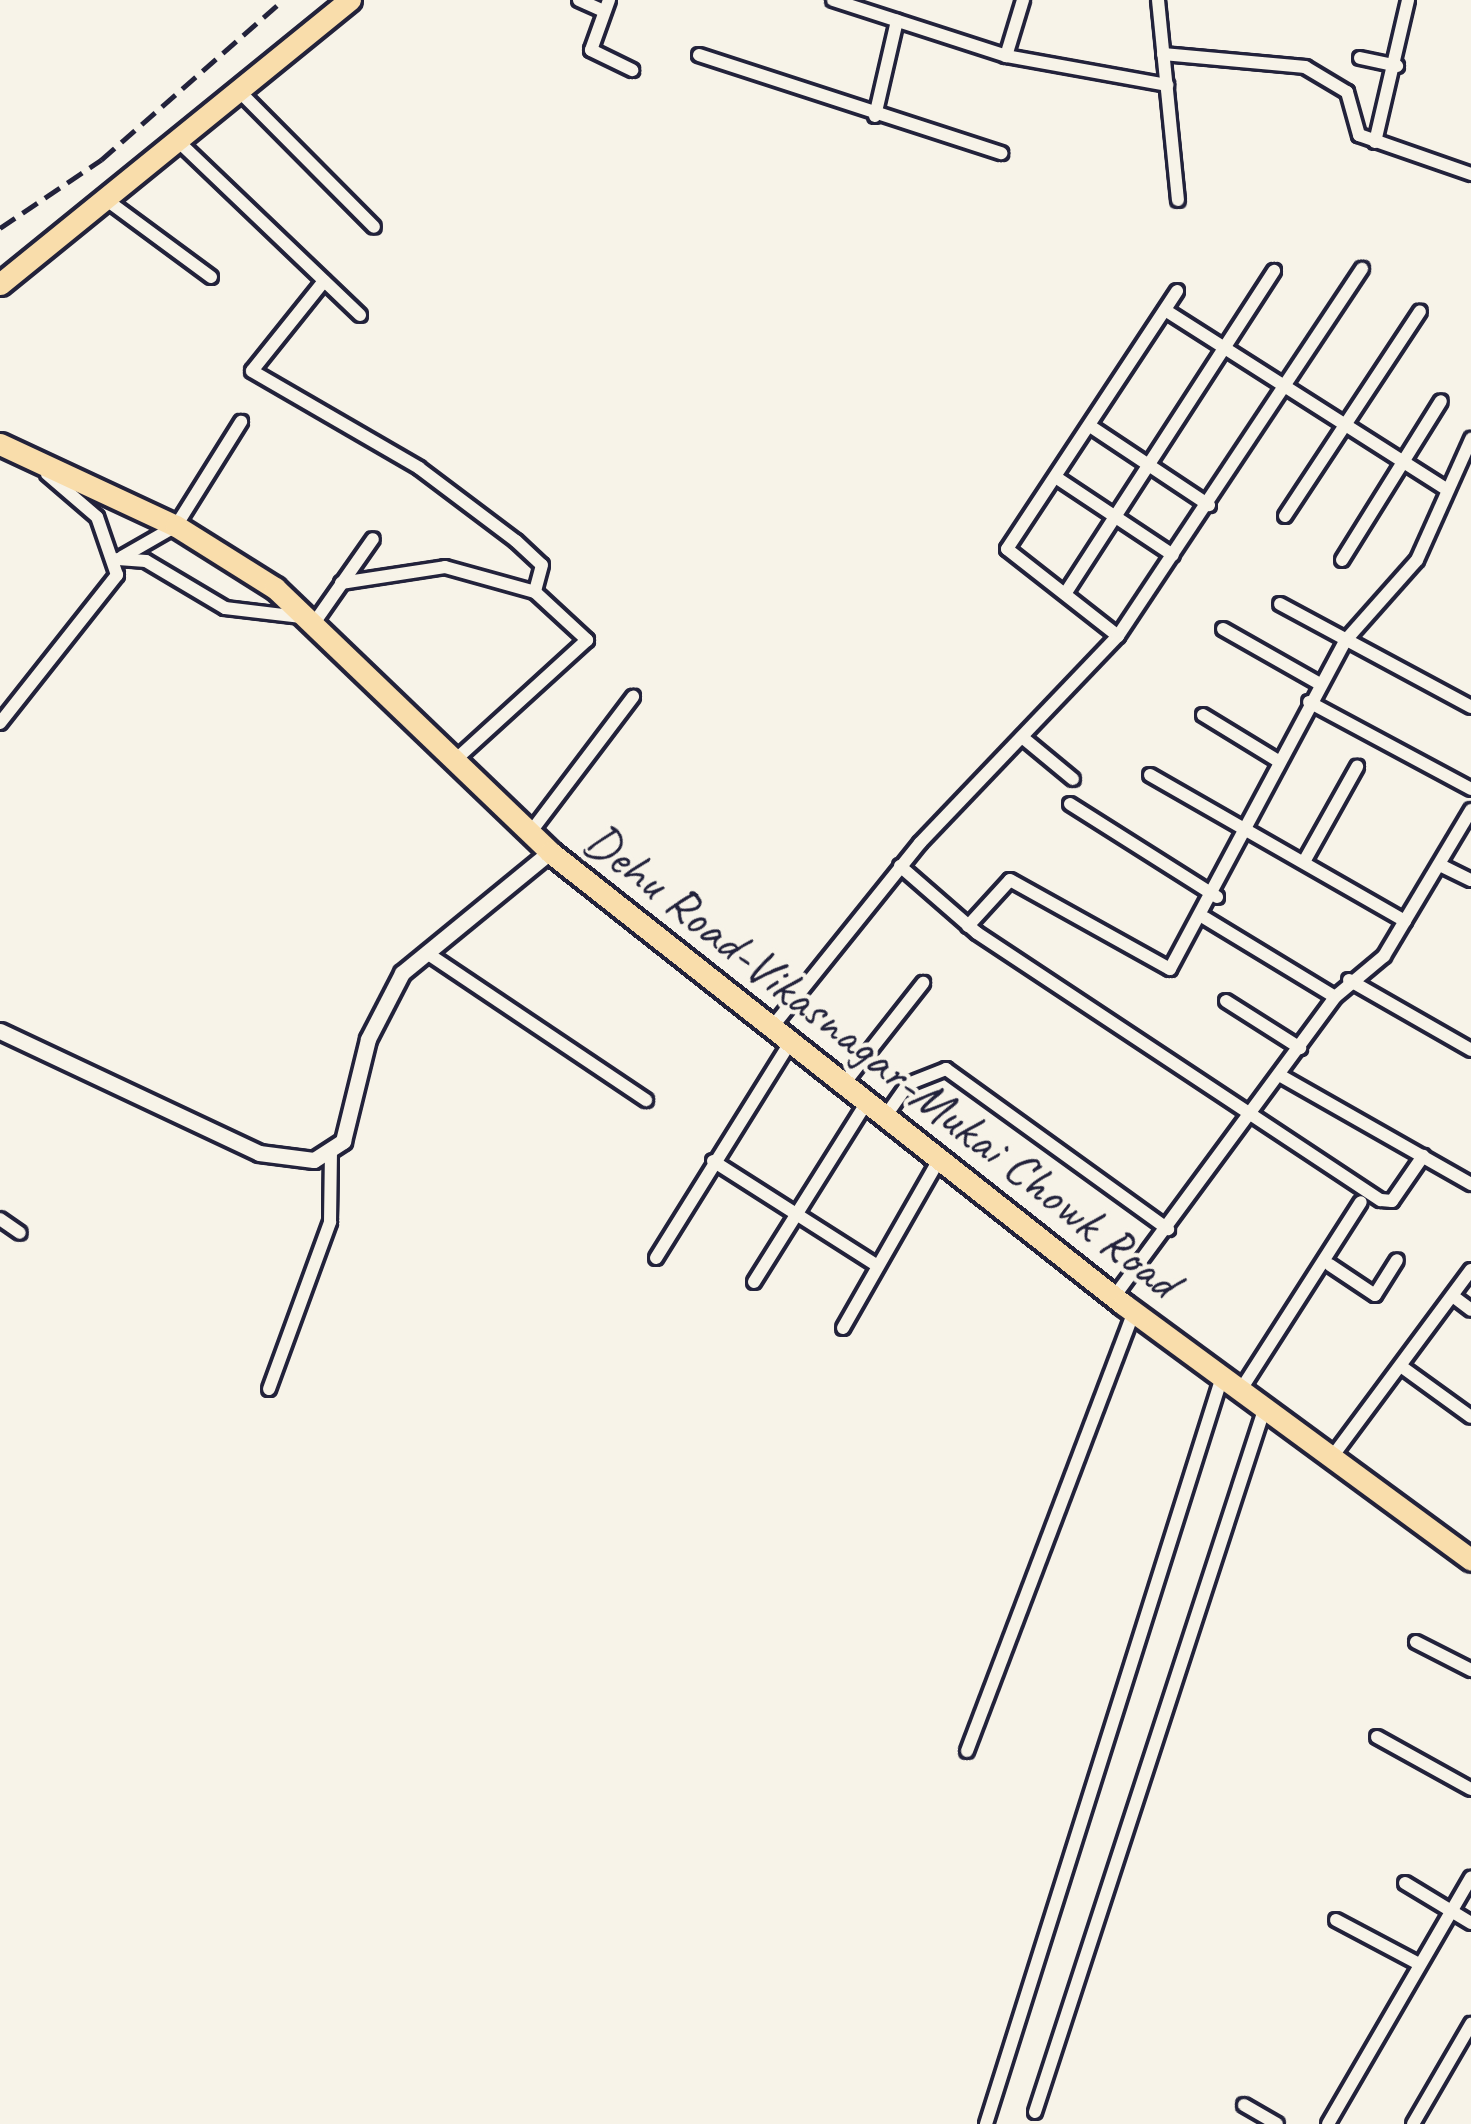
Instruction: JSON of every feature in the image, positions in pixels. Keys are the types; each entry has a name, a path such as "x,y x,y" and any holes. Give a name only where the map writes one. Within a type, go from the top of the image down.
{"main road":[{"path":"0,284 180,143 350,0"},
{"path":"0,444 42,470 176,526 306,622 550,851"},
{"name":"Dehu Road-Vikasnagar-Mukai Chowk Road","path":"550,851 1114,1297 1471,1560"}],"street":[{"path":"579,0 607,6 591,50 632,70"},
{"path":"836,0 1006,56 1129,84 1167,86"},
{"path":"1006,56 1023,0"},
{"path":"1158,0 1178,200"},
{"path":"1375,142 1397,65 1408,0"},
{"path":"875,116 897,21"},
{"path":"1163,54 1305,67 1347,92 1353,130 1471,174"},
{"path":"699,55 875,116 1001,153"},
{"path":"1360,58 1397,65"},
{"path":"240,92 374,226"},
{"path":"180,143 360,315"},
{"path":"108,201 211,278"},
{"path":"773,1026 901,866 1118,636 1362,268"},
{"path":"1065,594 1274,271"},
{"path":"324,281 252,370 419,468 516,542 542,565 535,592"},
{"path":"1118,636 1007,549 1177,291"},
{"path":"1165,310 1446,489"},
{"path":"1285,516 1420,311"},
{"path":"1342,560 1441,400"},
{"path":"0,723 98,608 118,559 176,526 241,422"},
{"path":"1090,426 1209,505"},
{"path":"968,926 1010,880 1159,973 1217,897 1244,823 1345,641 1402,586 1471,439"},
{"path":"42,470 97,517 118,559"},
{"path":"1057,478 1173,555"},
{"path":"118,559 146,561 225,608 306,622 373,538"},
{"path":"341,583 445,567 535,592 587,640 452,762"},
{"path":"1280,604 1471,707"},
{"path":"1223,629 1319,684"},
{"path":"530,833 633,697"},
{"path":"1309,703 1471,789"},
{"path":"1203,715 1278,761"},
{"path":"1022,736 1073,779"},
{"path":"1305,860 1357,767"},
{"path":"1150,776 1244,823 1406,921"},
{"path":"1070,804 1217,897"},
{"path":"1114,1297 1253,1116 1335,997 1406,921 1471,810"},
{"name":"Dehu Road-Vikasnagar-Mukai Chowk Road","path":"332,1154 381,1003 427,953 550,851"},
{"path":"901,866 968,926 1386,1202 1423,1156"},
{"path":"1442,866 1471,880"},
{"path":"1205,918 1335,997"},
{"path":"427,953 646,1100"},
{"path":"1349,980 1471,1050"},
{"path":"845,1081 923,983"},
{"path":"1226,1000 1300,1048"},
{"path":"0,1031 259,1153 332,1154 330,1222 269,1389"},
{"path":"656,1258 792,1040"},
{"path":"754,1282 796,1214 878,1107 908,1084 946,1069 1168,1229"},
{"path":"1281,1076 1471,1184"},
{"path":"843,1328 940,1157"},
{"path":"713,1161 876,1265"},
{"path":"986,2124 1231,1384 1330,1265 1361,1202"},
{"path":"0,1220 20,1233"},
{"path":"1330,1265 1375,1295 1397,1260"},
{"path":"1332,1456 1471,1270"},
{"path":"1454,1297 1471,1310"},
{"path":"967,1751 1135,1312"},
{"path":"1402,1367 1471,1417"},
{"path":"1036,2112 1264,1410"},
{"path":"1416,1642 1471,1670"},
{"path":"1377,1737 1471,1789"},
{"path":"1328,2124 1471,1877"},
{"path":"1406,1883 1471,1923"},
{"path":"1336,1920 1419,1964"},
{"path":"1413,2124 1471,2024"},
{"path":"1244,2105 1277,2124"}],"railway":[{"path":"0,228 101,160 283,0"}]}
